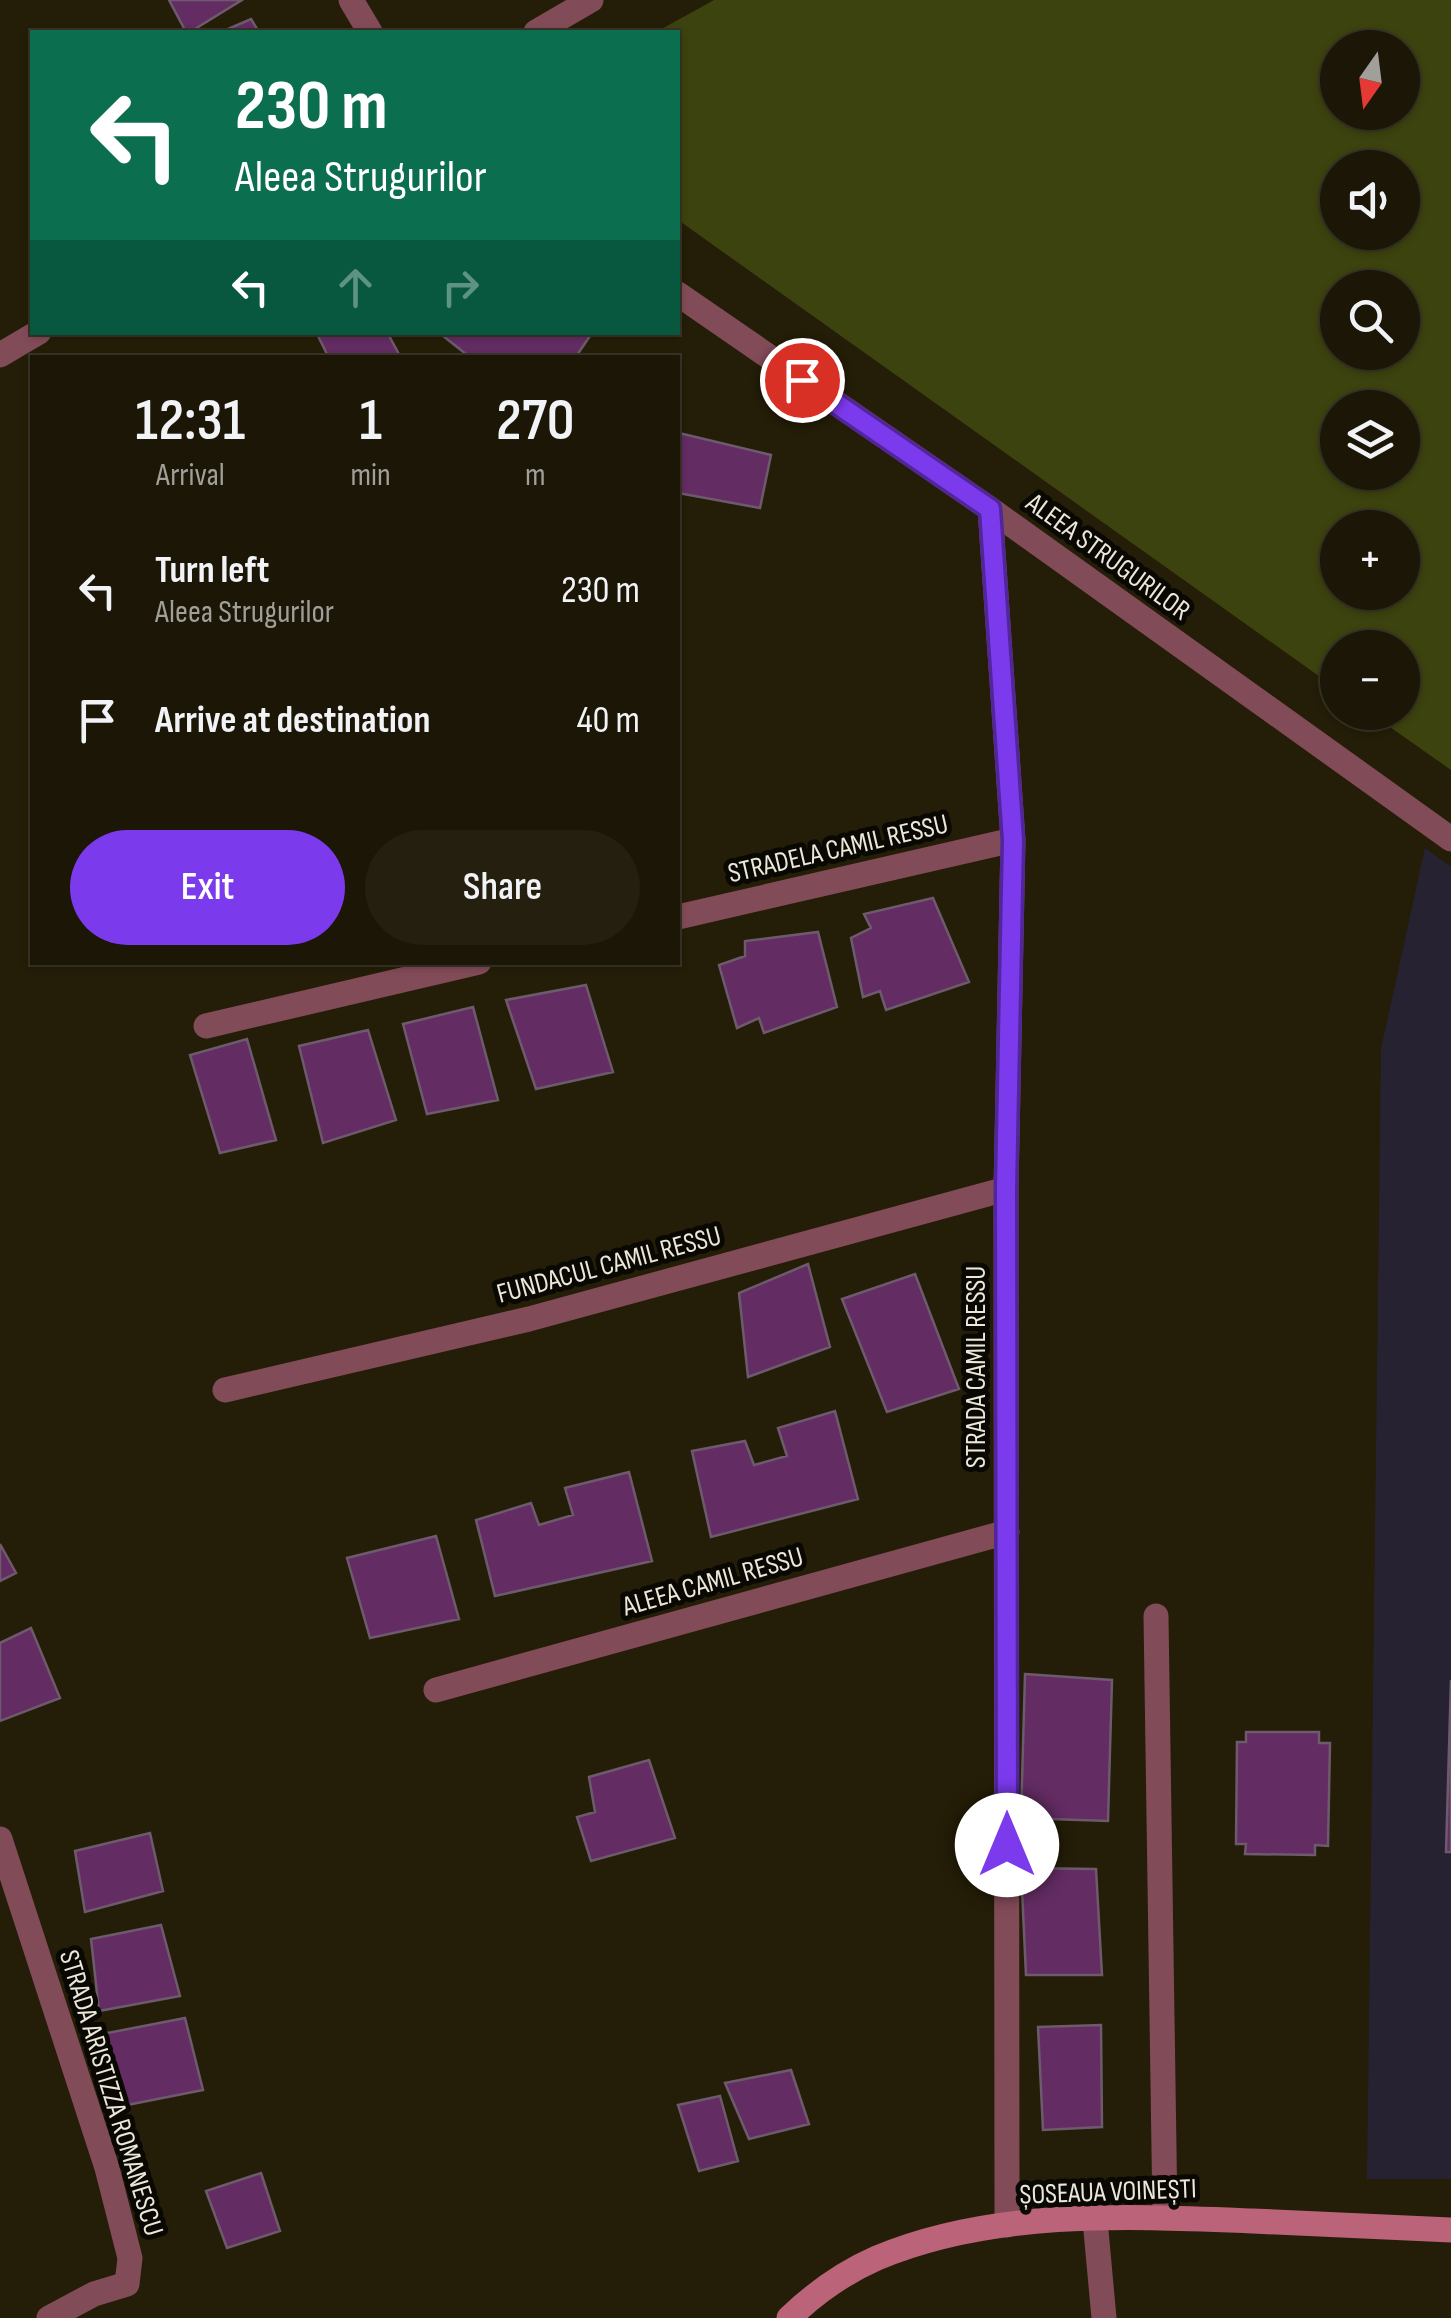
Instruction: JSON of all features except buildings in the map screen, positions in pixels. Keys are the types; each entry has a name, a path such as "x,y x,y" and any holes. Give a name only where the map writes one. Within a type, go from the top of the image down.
{"main road":[{"name":"ȘOSEAUA VOINEȘTI","path":"790,2318 812,2296 876,2259 934,2240 1008,2225 1165,2218 1451,2230"}],"street":[{"path":"351,0 369,30"},
{"path":"540,30 592,0"},
{"name":"ALEEA STRUGURILOR","path":"680,295 990,509 1451,838"},
{"path":"0,355 34,335"},
{"name":"STRADA CAMIL RESSU","path":"990,509 1013,840 1006,1189 1008,2225"},
{"name":"STRADELA CAMIL RESSU","path":"680,917 1013,840"},
{"path":"206,1026 466,965"},
{"name":"FUNDACUL CAMIL RESSU","path":"225,1390 529,1319 1006,1189"},
{"name":"ALEEA CAMIL RESSU","path":"436,1690 1007,1532"},
{"path":"1156,1616 1165,2218"},
{"name":"STRADA ARISTIZZA ROMANESCU","path":"0,1839 106,2168 130,2258 127,2284 94,2294 50,2318"},
{"path":"1095,2220 1104,2318"}],"shaded area":[{"path":"1425,848 1451,867 1451,2179 1367,2179 1381,1049"}],"green space":[{"path":"714,0 1451,0 1451,770 1394,730 1420,730 1420,630 1320,630 1320,677 680,221 680,30 660,30"}],"route":[{"path":"802,380 990,509 1013,840 1006,1189 1007,1845"}]}
